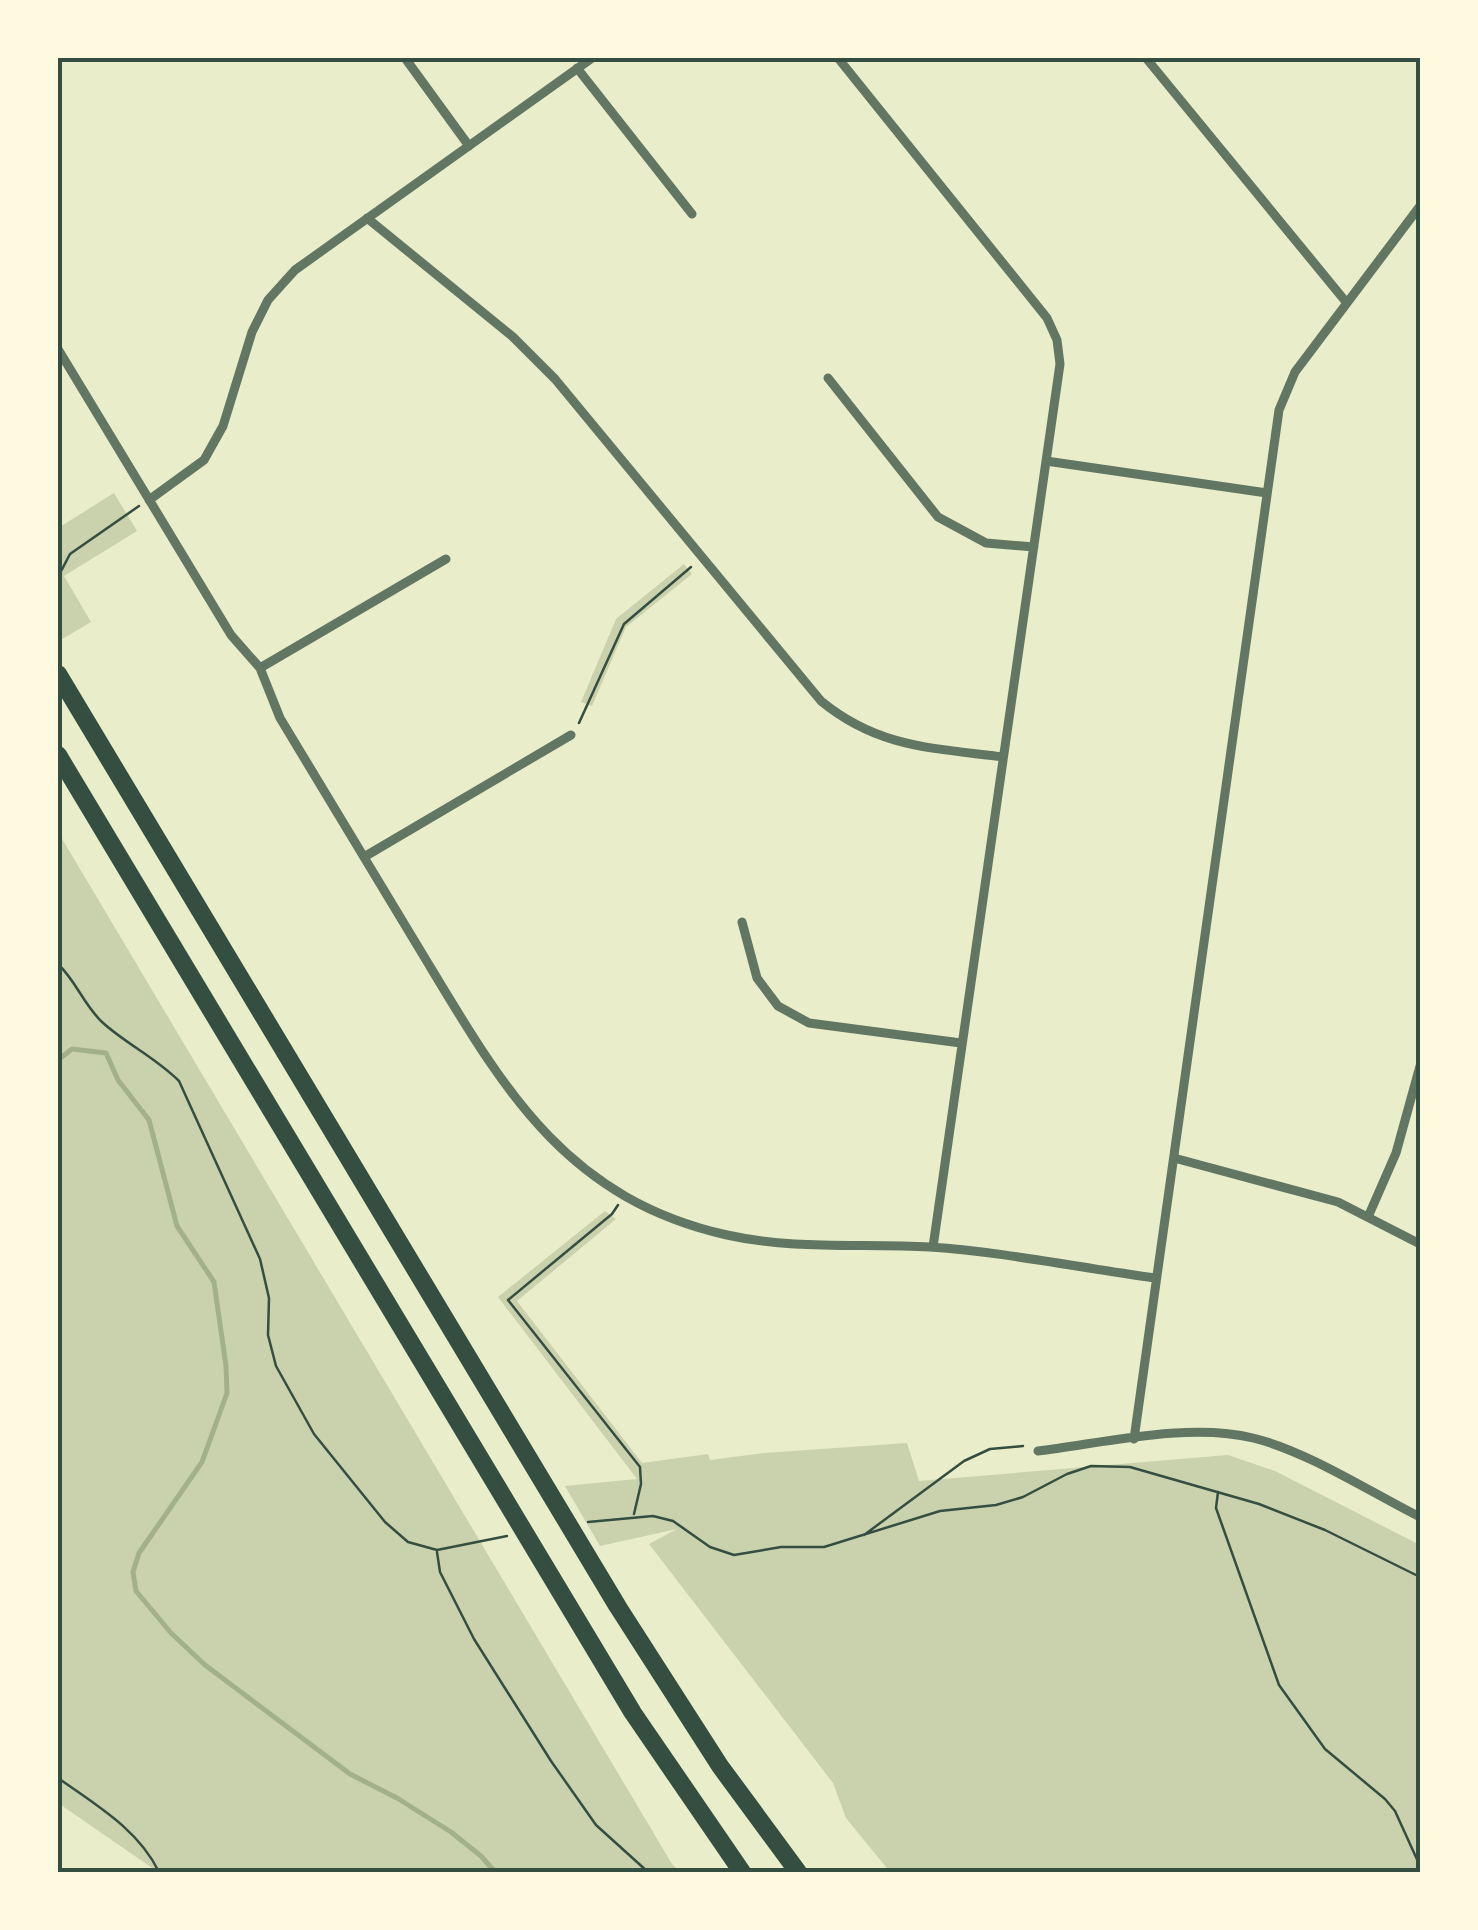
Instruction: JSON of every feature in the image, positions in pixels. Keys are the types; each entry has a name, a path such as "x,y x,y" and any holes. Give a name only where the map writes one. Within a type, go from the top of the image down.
{"highway":[{"path":"58,674 582,1547 720,1766 798,1872"},
{"path":"58,755 633,1712 742,1872"}],"street":[{"path":"405,58 469,146"},
{"path":"149,500 204,460 223,426 252,332 268,300 295,270 592,58"},
{"path":"838,58 1047,318 1058,340 1060,364 933,1247"},
{"path":"1146,58 1346,302"},
{"path":"577,68 692,214"},
{"path":"1134,1438 1279,410 1288,385 1420,206"},
{"path":"367,218 513,337 555,379 704,556 795,673 846,721 900,744 1003,758"},
{"path":"58,349 231,635 260,668 280,718 498,1077 555,1145 650,1209 698,1227 756,1240 933,1247 1156,1278"},
{"path":"828,378 938,517 986,543 1034,547"},
{"path":"1046,462 1267,493"},
{"path":"260,668 446,559"},
{"path":"364,856 571,736"},
{"path":"742,922 758,978 778,1006 809,1022 962,1043"},
{"path":"1368,1218 1396,1152 1420,1066"},
{"path":"1174,1158 1318,1195 1420,1244"},
{"path":"1038,1452 1134,1438 1213,1433 1256,1438 1286,1449 1420,1517"}],"path":[{"path":"58,577 70,554 149,500"},
{"path":"571,736 624,624 704,556"},
{"path":"58,964 74,979 98,1018 160,1061 179,1082 260,1258 268,1298 268,1335 276,1366 314,1434 385,1522 408,1542 437,1550 440,1572 474,1640 551,1760 596,1826 648,1872"},
{"path":"624,1195 612,1214 508,1300 640,1467 641,1484 633,1517"},
{"path":"862,1537 964,1460 1012,1445 1030,1446 1038,1452"},
{"path":"612,1517 653,1516 673,1521 710,1547 734,1555 781,1547 824,1547 940,1510 1023,1497 1091,1466 1130,1467 1218,1490 1325,1530 1420,1577"},
{"path":"1218,1490 1216,1508 1279,1685 1325,1748 1385,1799 1420,1866"},
{"path":"58,1778 129,1830 150,1853 159,1872"}],"green space":[{"path":"114,493 137,531 64,576 91,622 59,641 58,528"},
{"path":"684,564 692,574 626,627 592,706 581,702 616,619"},
{"path":"58,832 680,1872 158,1872 58,1803"},
{"path":"605,1211 616,1219 517,1301 642,1463 708,1454 710,1460 907,1443 919,1481 1228,1455 1275,1471 1420,1545 1420,1872 890,1872 846,1818 833,1783 649,1544 677,1529 600,1546 565,1486 637,1479 498,1297"}],"waterway":[{"path":"58,1060 72,1049 106,1053 118,1080 149,1120 177,1226 214,1282 227,1393 202,1462 139,1553 133,1572 136,1591 171,1633 205,1665 350,1774 451,1832 495,1872"}]}
